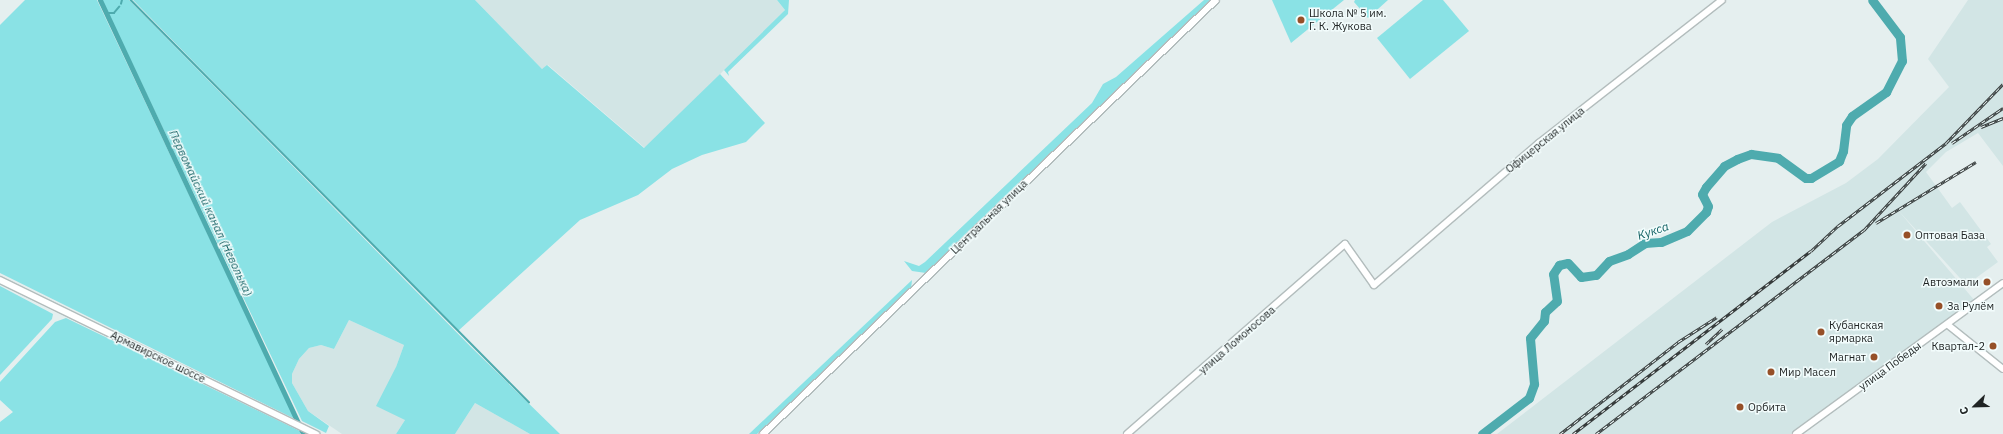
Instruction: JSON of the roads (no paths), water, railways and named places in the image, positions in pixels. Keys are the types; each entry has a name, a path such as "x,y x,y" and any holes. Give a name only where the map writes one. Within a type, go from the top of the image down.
{"street":[{"name":"Центральная улица","path":"763,434 1216,0"},
{"name":"Офицерская улица","path":"1345,244 1374,285 1539,143 1722,0"},
{"name":"улица Ломоносова","path":"1127,434 1345,244"},
{"name":"Армавирское шоссе","path":"0,280 314,433"},
{"name":"улица Победы","path":"1796,434 1948,325 2003,283"},
{"path":"1948,325 2003,369"}],"waterway":[{"name":"Первомайский канал (Неволька)","path":"100,0 303,434"},
{"path":"121,4 122,0"},
{"path":"131,0 529,402"},
{"name":"Кукса","path":"1482,434 1529,398 1534,384 1530,338 1544,321 1545,312 1557,301 1553,274 1559,265 1568,263 1581,277 1596,275 1609,261 1628,254 1645,243 1661,242 1687,231 1706,212 1708,206 1702,194 1706,187 1724,166 1737,159 1751,154 1778,158 1806,178 1811,178 1839,161 1843,151 1846,125 1852,116 1886,92 1902,61 1900,37 1872,0"},
{"path":"106,13 114,13 119,7"}],"railway":[{"path":"1573,434 1811,251 1838,226 1946,143 2003,84"},
{"path":"1952,143 2003,108"},
{"path":"1981,127 2003,118"},
{"path":"1876,223 1976,162"},
{"path":"1596,434 1864,230 1926,163"},
{"path":"1560,434 1678,342 1717,317"},
{"path":"1706,344 1722,329"}],"place":[{"name":"Школа № 5 им. Г. К. Жукова","path":"1301,20"},
{"name":"Оптовая База","path":"1907,235"},
{"name":"Автоэмали","path":"1987,282"},
{"name":"За Рулём","path":"1939,306"},
{"name":"Кубанская ярмарка","path":"1821,332"},
{"name":"Квартал-2","path":"1993,346"},
{"name":"Магнат","path":"1874,357"},
{"name":"Мир Масел","path":"1771,372"},
{"name":"Орбита","path":"1740,407"}]}
